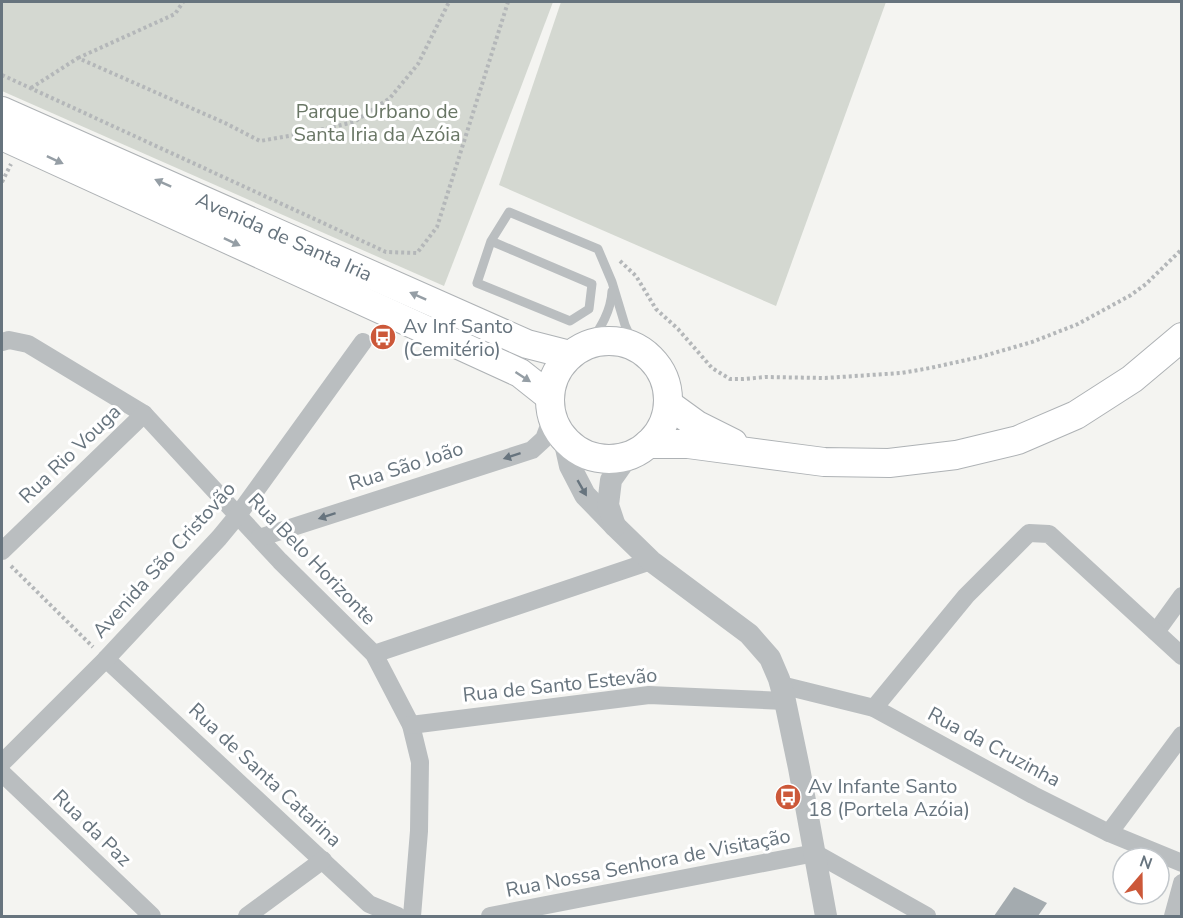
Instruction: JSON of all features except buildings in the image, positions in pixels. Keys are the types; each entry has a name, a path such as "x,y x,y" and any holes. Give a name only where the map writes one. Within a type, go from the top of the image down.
{"main road":[{"name":"Avenida de Santa Iria","path":"2,111 527,344 580,349"},
{"name":"Avenida de Santa Iria","path":"2,136 520,373 555,418"},
{"path":"638,450 662,426 668,404 665,381 654,361 635,347 613,341 580,349 555,373 555,418 583,453 605,459 638,450 688,444 824,462 889,463 956,455 1018,440 1076,415 1132,379 1182,337"},
{"path":"668,404 697,425 728,441 769,455"}],"street":[{"name":"Rua Belo Horizonte","path":"4,339 28,344 144,414 258,538 374,654 411,725 420,762 412,916"},
{"name":"Avenida São Cristovão","path":"2,763 106,659 219,538 363,342"},
{"name":"Rua Rio Vouga","path":"5,558 144,414"},
{"path":"555,418 570,466 585,495 651,561 748,634 770,658 783,693 826,916"},
{"name":"Rua São João","path":"258,538 532,450 544,439 555,418"},
{"path":"616,527 608,505 611,480 638,450"},
{"path":"874,708 966,596 1029,533 1048,534 1182,656"},
{"path":"374,654 651,561"},
{"path":"1156,632 1182,596"},
{"name":"Rua de Santa Catarina","path":"106,659 369,904 398,916"},
{"name":"Rua da Cruzinha","path":"783,693 874,708 1109,833 1182,863"},
{"name":"Rua de Santo Estevão","path":"411,725 649,695 783,693"},
{"path":"1109,833 1182,735"},
{"name":"Rua da Paz","path":"2,772 152,916"},
{"path":"814,853 927,916"},
{"name":"Rua Nossa Senhora de Visitação","path":"490,916 814,853"},
{"path":"246,916 323,860"},
{"path":"1173,916 1182,883"}],"lane":[{"path":"491,241 592,285 589,309 570,321 477,284 491,241 509,212 598,249 635,347"},
{"path":"580,349 602,325 611,304 612,282"}],"path":[{"path":"30,88 78,58 176,14 183,2"},
{"path":"78,58 225,123 260,141 306,134 354,122 390,98 418,64 449,2"},
{"path":"2,75 386,252 417,253 437,227 508,2"},
{"path":"600,253 615,257 636,276 656,309 678,329 712,368 730,379 742,379 825,378 901,373 954,364 1012,349 1078,324 1112,306 1146,284 1182,249"},
{"path":"5,558 106,659"}],"green space":[{"name":"Parque Urbano de Santa Iria da Azóia","path":"2,2 553,2 444,286 2,91"},
{"path":"561,2 886,2 776,306 499,185"}],"place":[{"name":"Av Inf Santo (Cemitério)","path":"383,337"},
{"name":"Av Infante Santo 18 (Portela Azóia)","path":"788,797"}]}
